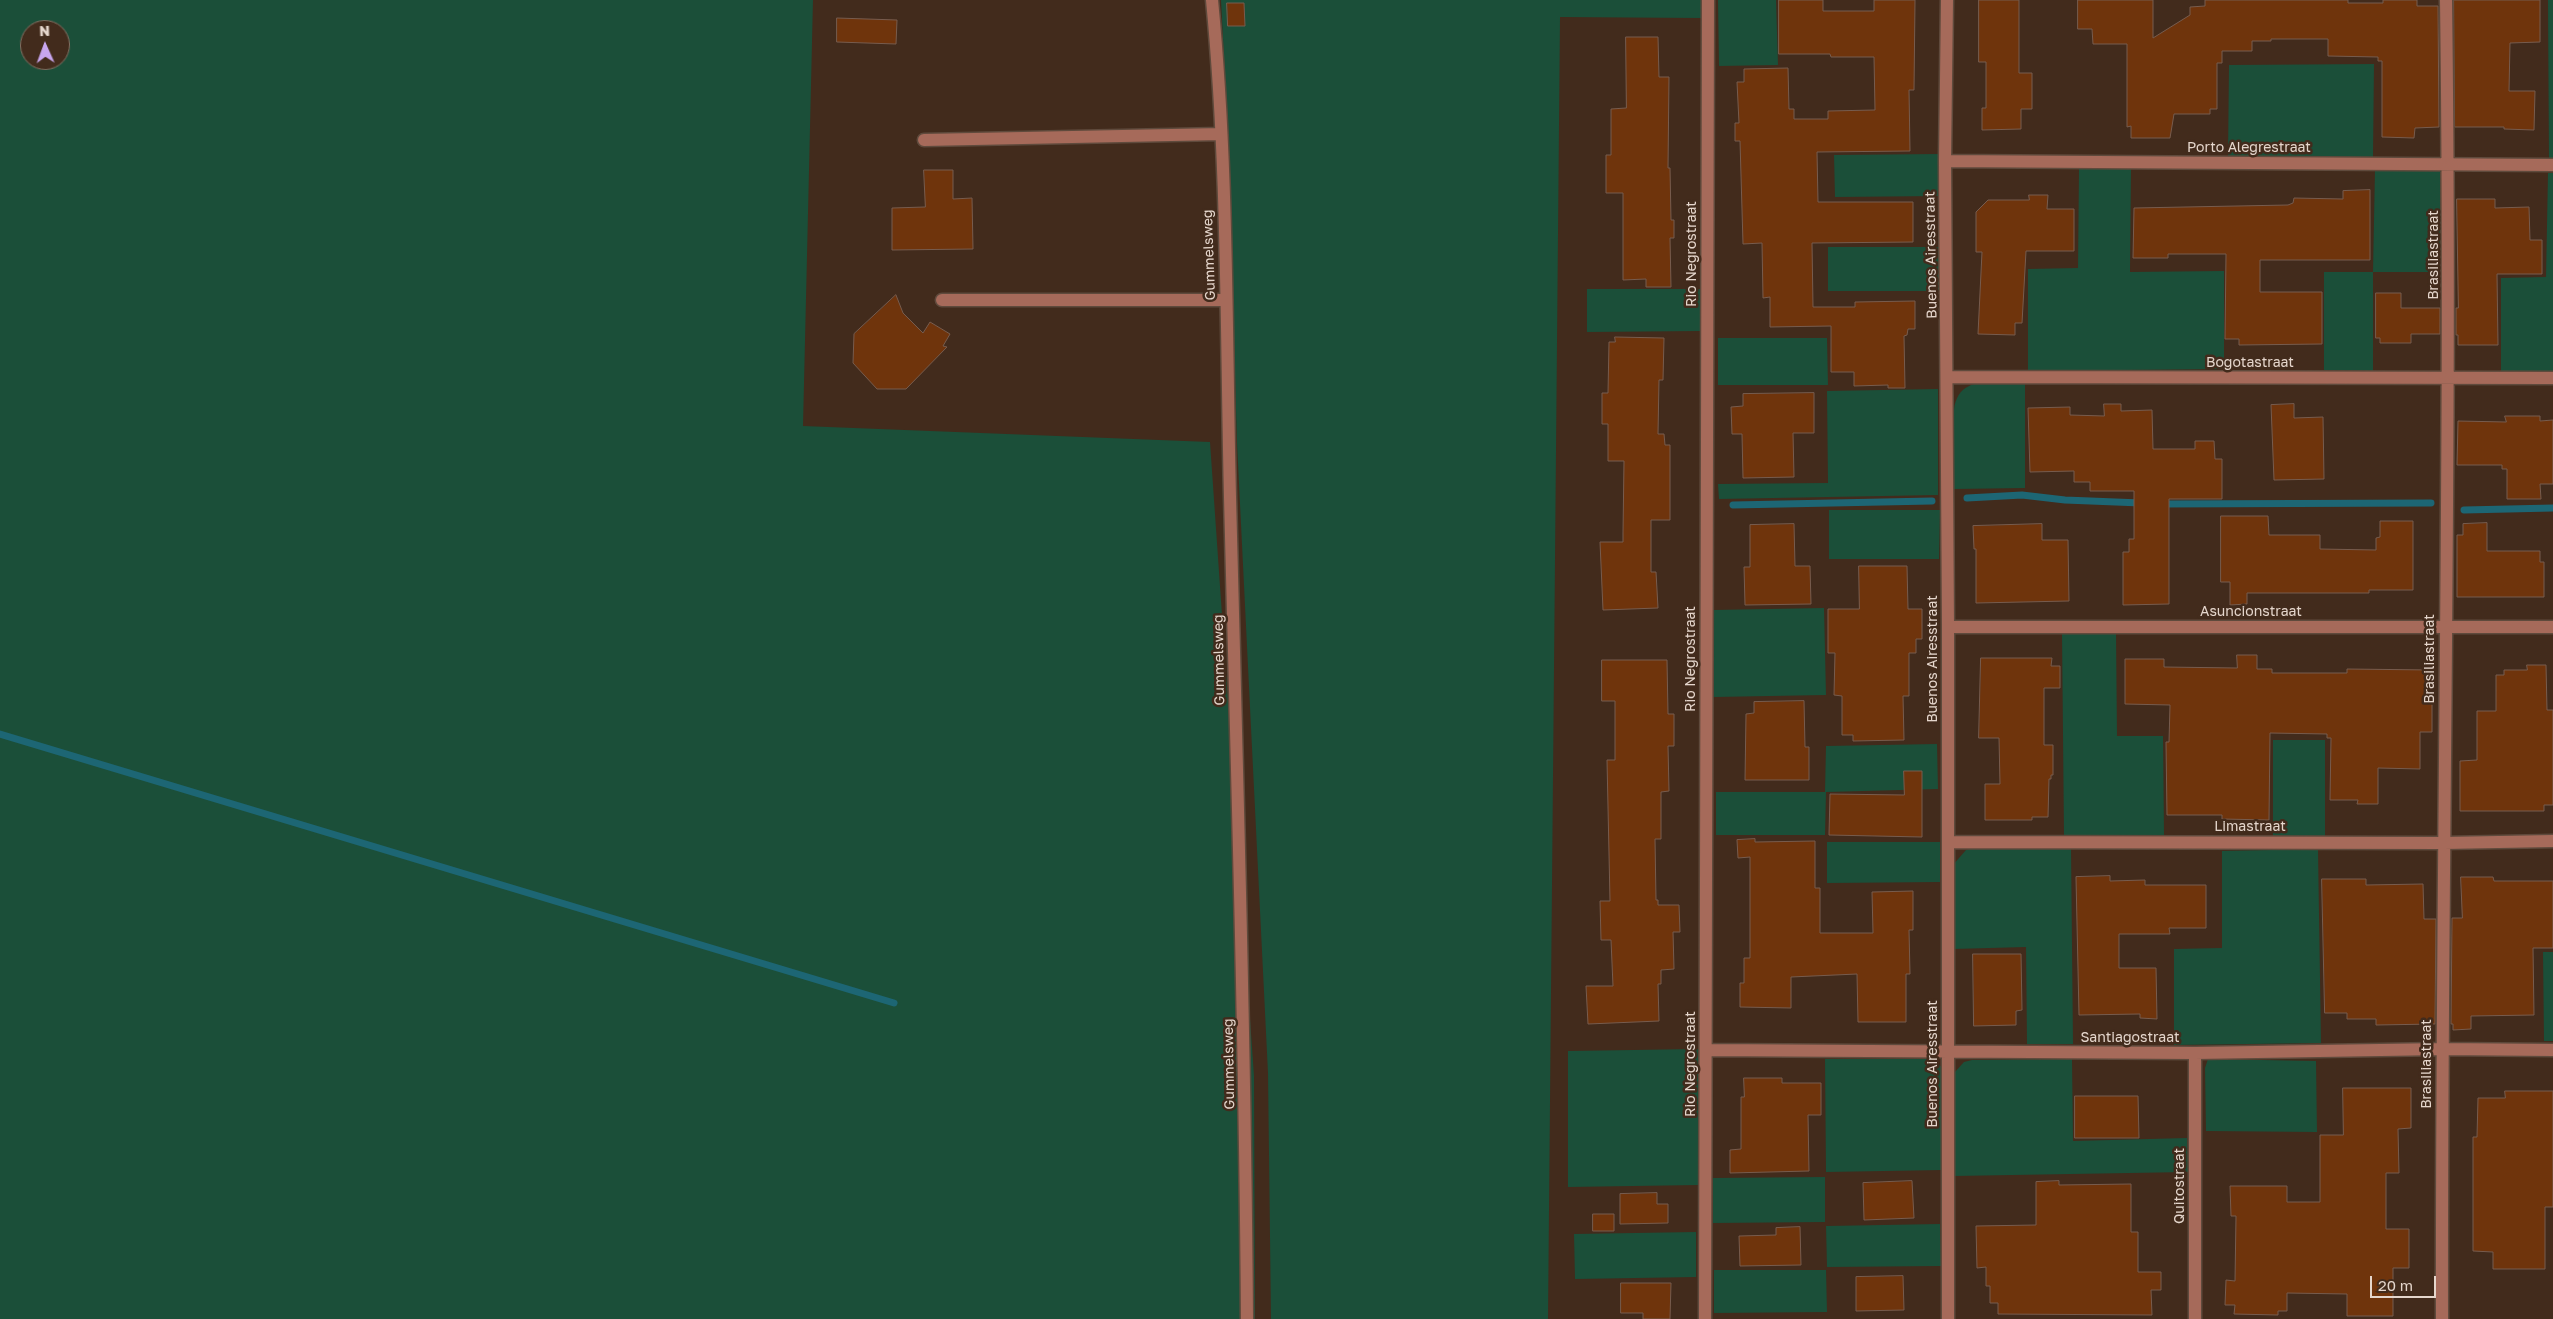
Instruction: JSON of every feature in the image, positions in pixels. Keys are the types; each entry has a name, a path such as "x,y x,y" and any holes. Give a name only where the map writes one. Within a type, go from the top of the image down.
{"street":[{"name":"Gummelsweg","path":"1212,0 1221,134 1226,300 1245,1068 1247,1319"},
{"name":"Rio Negrostraat","path":"1705,1319 1708,0"},
{"name":"Buenos Airesstraat","path":"1947,0 1945,162 1948,627 1948,1319"},
{"name":"Brasiliastraat","path":"2442,1319 2445,627 2449,378 2446,0"},
{"path":"924,140 1221,134"},
{"name":"Porto Alegrestraat","path":"1945,162 2553,165"},
{"path":"942,300 1226,300"},
{"name":"Bogotastraat","path":"1947,377 2553,378"},
{"name":"Asuncionstraat","path":"1948,627 2553,627"},
{"name":"Limastraat","path":"1948,842 2444,843 2553,841"},
{"name":"Santiagostraat","path":"1706,1050 2195,1053 2442,1049 2553,1050"},
{"name":"Quitostraat","path":"2195,1053 2195,1319"}],"green space":[{"path":"0,0 813,0 803,426 1210,442 1254,1076 1255,1319 0,1319"},
{"path":"1221,0 1701,0 1701,18 1560,17 1548,1319 1271,1319 1268,1073 1237,443 1228,136"},
{"path":"1718,0 1776,0 1778,65 1719,66"},
{"path":"2548,0 2553,0 2553,161 2549,161"},
{"path":"2374,64 2373,157 2228,157 2229,65"},
{"path":"1940,154 1940,196 1835,197 1834,155"},
{"path":"2079,169 2131,169 2130,272 2224,271 2224,369 2028,371 2028,269 2078,268"},
{"path":"2375,169 2441,169 2440,272 2373,272"},
{"path":"2548,173 2553,173 2553,372 2501,372 2501,278 2546,277"},
{"path":"1828,247 1941,247 1940,291 1828,291"},
{"path":"2324,272 2373,272 2373,371 2324,370"},
{"path":"1587,289 1701,289 1701,331 1587,332"},
{"path":"1718,338 1827,338 1828,385 1718,385"},
{"path":"1980,382 2025,382 2025,488 1954,489 1954,410 1957,398 1963,390"},
{"path":"1938,389 1938,495 1719,499 1718,484 1828,483 1827,391"},
{"path":"1829,510 1940,510 1939,559 1829,559"},
{"path":"1824,608 1826,695 1714,697 1713,610"},
{"path":"2062,633 2116,633 2117,736 2163,736 2164,835 2064,836"},
{"path":"2273,740 2325,740 2325,837 2273,837"},
{"path":"1937,744 1938,789 1826,792 1825,835 1716,835 1716,792 1825,792 1826,746"},
{"path":"1827,842 1940,842 1940,882 1827,883"},
{"path":"1977,847 2071,847 2073,1044 2027,1044 2026,947 1953,949 1952,866 1966,850"},
{"path":"2318,849 2321,1043 2174,1045 2174,949 2222,948 2222,851"},
{"path":"2543,952 2553,952 2553,1041 2544,1041"},
{"path":"1698,1049 1699,1185 1568,1187 1568,1051"},
{"path":"1825,1059 1935,1059 1942,1068 1943,1170 1826,1172"},
{"path":"2072,1059 2073,1141 2187,1138 2188,1172 1954,1176 1954,1073 1964,1062 1972,1060"},
{"path":"2208,1059 2316,1061 2317,1132 2206,1131 2205,1068"},
{"path":"1825,1177 1825,1222 1713,1223 1713,1178"},
{"path":"1940,1224 1941,1266 1827,1267 1826,1226"},
{"path":"1696,1232 1696,1277 1575,1279 1574,1234"},
{"path":"1714,1270 1826,1270 1827,1312 1714,1313"}],"building":[{"path":"1779,0 1823,0 1823,11 1874,11 1874,0 1915,0 1914,90 1909,90 1910,151 1817,152 1818,202 1913,202 1913,242 1812,243 1813,307 1855,307 1855,302 1915,301 1915,329 1908,329 1907,335 1904,336 1905,388 1888,388 1888,385 1854,386 1854,372 1831,372 1831,326 1770,327 1770,297 1763,298 1762,243 1743,244 1740,141 1735,141 1735,123 1739,123 1737,82 1744,82 1744,69 1788,68 1789,109 1794,109 1794,119 1828,119 1828,111 1875,110 1874,57 1831,57 1830,54 1779,54"},
{"path":"1979,0 2019,0 2019,73 2032,73 2032,109 2021,109 2021,129 1982,130 1982,108 1986,108 1986,62 1979,62"},
{"path":"2078,0 2153,0 2153,38 2190,15 2190,7 2205,6 2205,0 2348,0 2348,3 2383,3 2383,0 2417,0 2417,6 2438,6 2439,127 2415,128 2414,138 2382,137 2382,61 2378,61 2378,57 2328,56 2328,39 2271,39 2271,41 2252,41 2252,51 2222,51 2222,63 2217,63 2217,109 2210,109 2210,114 2174,114 2170,138 2131,138 2131,126 2127,127 2127,44 2093,44 2092,29 2078,29"},
{"path":"2454,0 2540,0 2540,42 2510,43 2509,91 2535,91 2534,130 2504,129 2504,127 2455,127"},
{"path":"1227,3 1244,3 1245,26 1228,26"},
{"path":"837,18 897,20 896,44 837,42"},
{"path":"1626,37 1658,37 1659,77 1669,77 1668,168 1670,168 1671,220 1674,220 1674,238 1670,238 1671,287 1646,287 1646,279 1623,280 1623,193 1606,193 1606,155 1611,155 1611,109 1626,108"},
{"path":"924,170 953,170 953,199 972,198 973,249 892,250 892,208 925,207"},
{"path":"2370,190 2370,260 2260,260 2260,292 2322,292 2322,344 2239,345 2239,339 2225,339 2226,254 2168,254 2168,258 2133,258 2134,208 2288,205 2293,203 2294,198 2343,199 2343,191"},
{"path":"2029,195 2048,195 2047,209 2074,209 2074,251 2026,251 2022,323 2015,323 2015,335 1978,334 1982,252 1976,252 1976,212 1988,200 2029,200"},
{"path":"2457,199 2495,199 2495,208 2529,207 2530,240 2542,240 2542,274 2497,274 2498,345 2458,345 2458,335 2456,335 2456,308 2458,308"},
{"path":"2376,293 2401,293 2401,308 2440,308 2440,334 2411,334 2411,343 2380,343 2380,338 2376,338"},
{"path":"896,295 903,313 923,333 930,322 950,334 943,346 947,347 906,389 877,389 853,363 854,334"},
{"path":"1615,337 1664,338 1663,380 1659,380 1658,434 1664,434 1665,445 1670,445 1670,520 1651,520 1651,572 1656,572 1658,608 1603,610 1600,542 1623,542 1624,461 1608,461 1608,424 1602,424 1602,393 1608,393 1609,342 1615,342"},
{"path":"1814,393 1814,433 1793,433 1794,477 1743,478 1742,434 1732,434 1731,407 1743,406 1743,394"},
{"path":"2104,404 2121,404 2121,411 2152,410 2153,449 2195,449 2195,441 2214,441 2215,459 2222,459 2222,499 2169,499 2169,604 2123,605 2123,552 2129,552 2129,539 2134,539 2134,491 2090,491 2090,482 2074,482 2074,471 2030,472 2028,408 2070,407 2070,415 2104,416"},
{"path":"2294,404 2294,418 2323,417 2324,479 2274,480 2271,405"},
{"path":"2505,416 2540,416 2540,421 2553,420 2553,484 2540,484 2541,499 2507,499 2507,469 2502,469 2502,465 2457,465 2458,421 2506,422"},
{"path":"2221,516 2268,516 2269,535 2320,535 2320,549 2376,550 2376,538 2380,537 2380,521 2413,521 2413,590 2369,590 2369,593 2247,593 2247,604 2230,605 2230,582 2221,582"},
{"path":"2487,523 2487,551 2540,551 2540,562 2544,562 2544,597 2457,597 2457,535 2463,535 2463,524"},
{"path":"1794,524 1795,566 1810,566 1811,604 1745,605 1744,567 1750,567 1750,525"},
{"path":"2042,524 2042,540 2068,540 2069,601 1976,603 1976,549 1974,549 1973,526"},
{"path":"1859,566 1907,566 1908,609 1922,609 1922,639 1916,639 1916,653 1909,653 1909,696 1903,696 1904,740 1853,741 1853,735 1842,735 1842,696 1834,695 1835,653 1828,653 1828,609 1859,609"},
{"path":"2237,655 2257,655 2257,669 2272,669 2272,673 2347,673 2347,669 2432,670 2432,732 2420,732 2420,769 2378,768 2378,804 2357,804 2358,800 2330,800 2331,738 2327,738 2327,734 2270,733 2269,820 2222,819 2222,815 2167,815 2166,742 2169,742 2170,705 2125,704 2125,659 2164,659 2164,667 2237,668"},
{"path":"1981,658 2052,658 2051,666 2060,666 2060,688 2044,688 2044,745 2053,745 2053,775 2049,779 2048,817 2032,817 2032,820 1985,820 1985,784 2000,784 1999,738 1979,738"},
{"path":"1602,660 1667,660 1668,714 1674,714 1674,746 1668,746 1669,791 1661,792 1661,839 1655,839 1656,900 1658,900 1658,905 1679,905 1680,932 1673,932 1674,969 1661,970 1661,984 1658,984 1659,1021 1588,1024 1586,986 1613,986 1611,940 1601,940 1600,901 1610,901 1607,760 1615,760 1615,701 1602,701"},
{"path":"2527,665 2546,665 2547,710 2553,710 2553,805 2544,805 2544,811 2460,811 2460,761 2477,760 2477,711 2496,711 2496,675 2504,675 2504,670 2527,670"},
{"path":"1804,701 1805,747 1809,747 1809,780 1745,780 1746,714 1754,713 1754,702"},
{"path":"1904,771 1922,771 1922,837 1829,835 1830,794 1904,795"},
{"path":"1755,839 1755,842 1815,841 1815,888 1820,888 1820,933 1873,933 1872,892 1913,891 1913,930 1909,930 1910,974 1906,974 1906,1022 1858,1022 1857,974 1791,977 1791,1008 1740,1007 1740,983 1744,983 1744,958 1750,958 1750,857 1738,858 1737,840"},
{"path":"2110,876 2110,881 2145,880 2145,885 2206,885 2206,928 2169,928 2170,934 2119,934 2119,968 2156,968 2157,1019 2140,1018 2140,1014 2079,1015 2076,877"},
{"path":"2461,877 2493,877 2494,881 2553,881 2553,948 2533,948 2534,1015 2471,1016 2471,1029 2453,1030 2453,1024 2451,1024 2452,918 2462,918"},
{"path":"2322,879 2366,879 2366,885 2423,884 2424,919 2436,919 2435,1024 2376,1025 2376,1019 2347,1019 2347,1013 2325,1013"},
{"path":"1973,954 2021,954 2022,1010 2016,1011 2016,1025 1974,1026"},
{"path":"1744,1078 1782,1078 1782,1083 1821,1083 1821,1115 1808,1115 1809,1171 1730,1173 1730,1150 1741,1149 1741,1097 1744,1097"},
{"path":"2343,1088 2411,1088 2411,1128 2398,1129 2399,1173 2386,1173 2386,1229 2409,1229 2409,1268 2393,1268 2393,1316 2347,1316 2347,1294 2287,1293 2287,1311 2278,1311 2278,1315 2234,1314 2235,1305 2225,1305 2226,1280 2235,1281 2236,1216 2231,1216 2230,1186 2287,1186 2287,1202 2320,1202 2320,1135 2343,1135"},
{"path":"2505,1091 2553,1091 2553,1207 2545,1207 2545,1269 2493,1269 2493,1252 2473,1251 2473,1137 2477,1137 2478,1098 2505,1098"},
{"path":"2075,1096 2138,1096 2139,1138 2075,1138"},
{"path":"1912,1181 1914,1218 1864,1220 1863,1183"},
{"path":"2059,1181 2059,1185 2131,1184 2131,1232 2138,1232 2138,1272 2161,1272 2161,1290 2151,1290 2152,1315 1998,1314 1998,1303 1990,1303 1990,1286 1986,1286 1986,1267 1977,1268 1976,1226 2036,1225 2036,1182"},
{"path":"1657,1193 1657,1204 1668,1204 1668,1223 1620,1224 1620,1194"},
{"path":"1593,1214 1614,1214 1614,1231 1593,1231"},
{"path":"1800,1227 1801,1265 1740,1266 1739,1236 1776,1235 1776,1228"},
{"path":"1903,1276 1904,1310 1856,1311 1856,1277"},
{"path":"1621,1283 1671,1283 1670,1319 1643,1319 1643,1313 1621,1313"}],"waterway":[{"path":"1967,498 2022,495 2065,500 2141,503"},
{"path":"1733,505 1932,501"},
{"path":"2159,504 2431,503"},
{"path":"2464,510 2553,508"},
{"path":"0,734 894,1003"}]}
